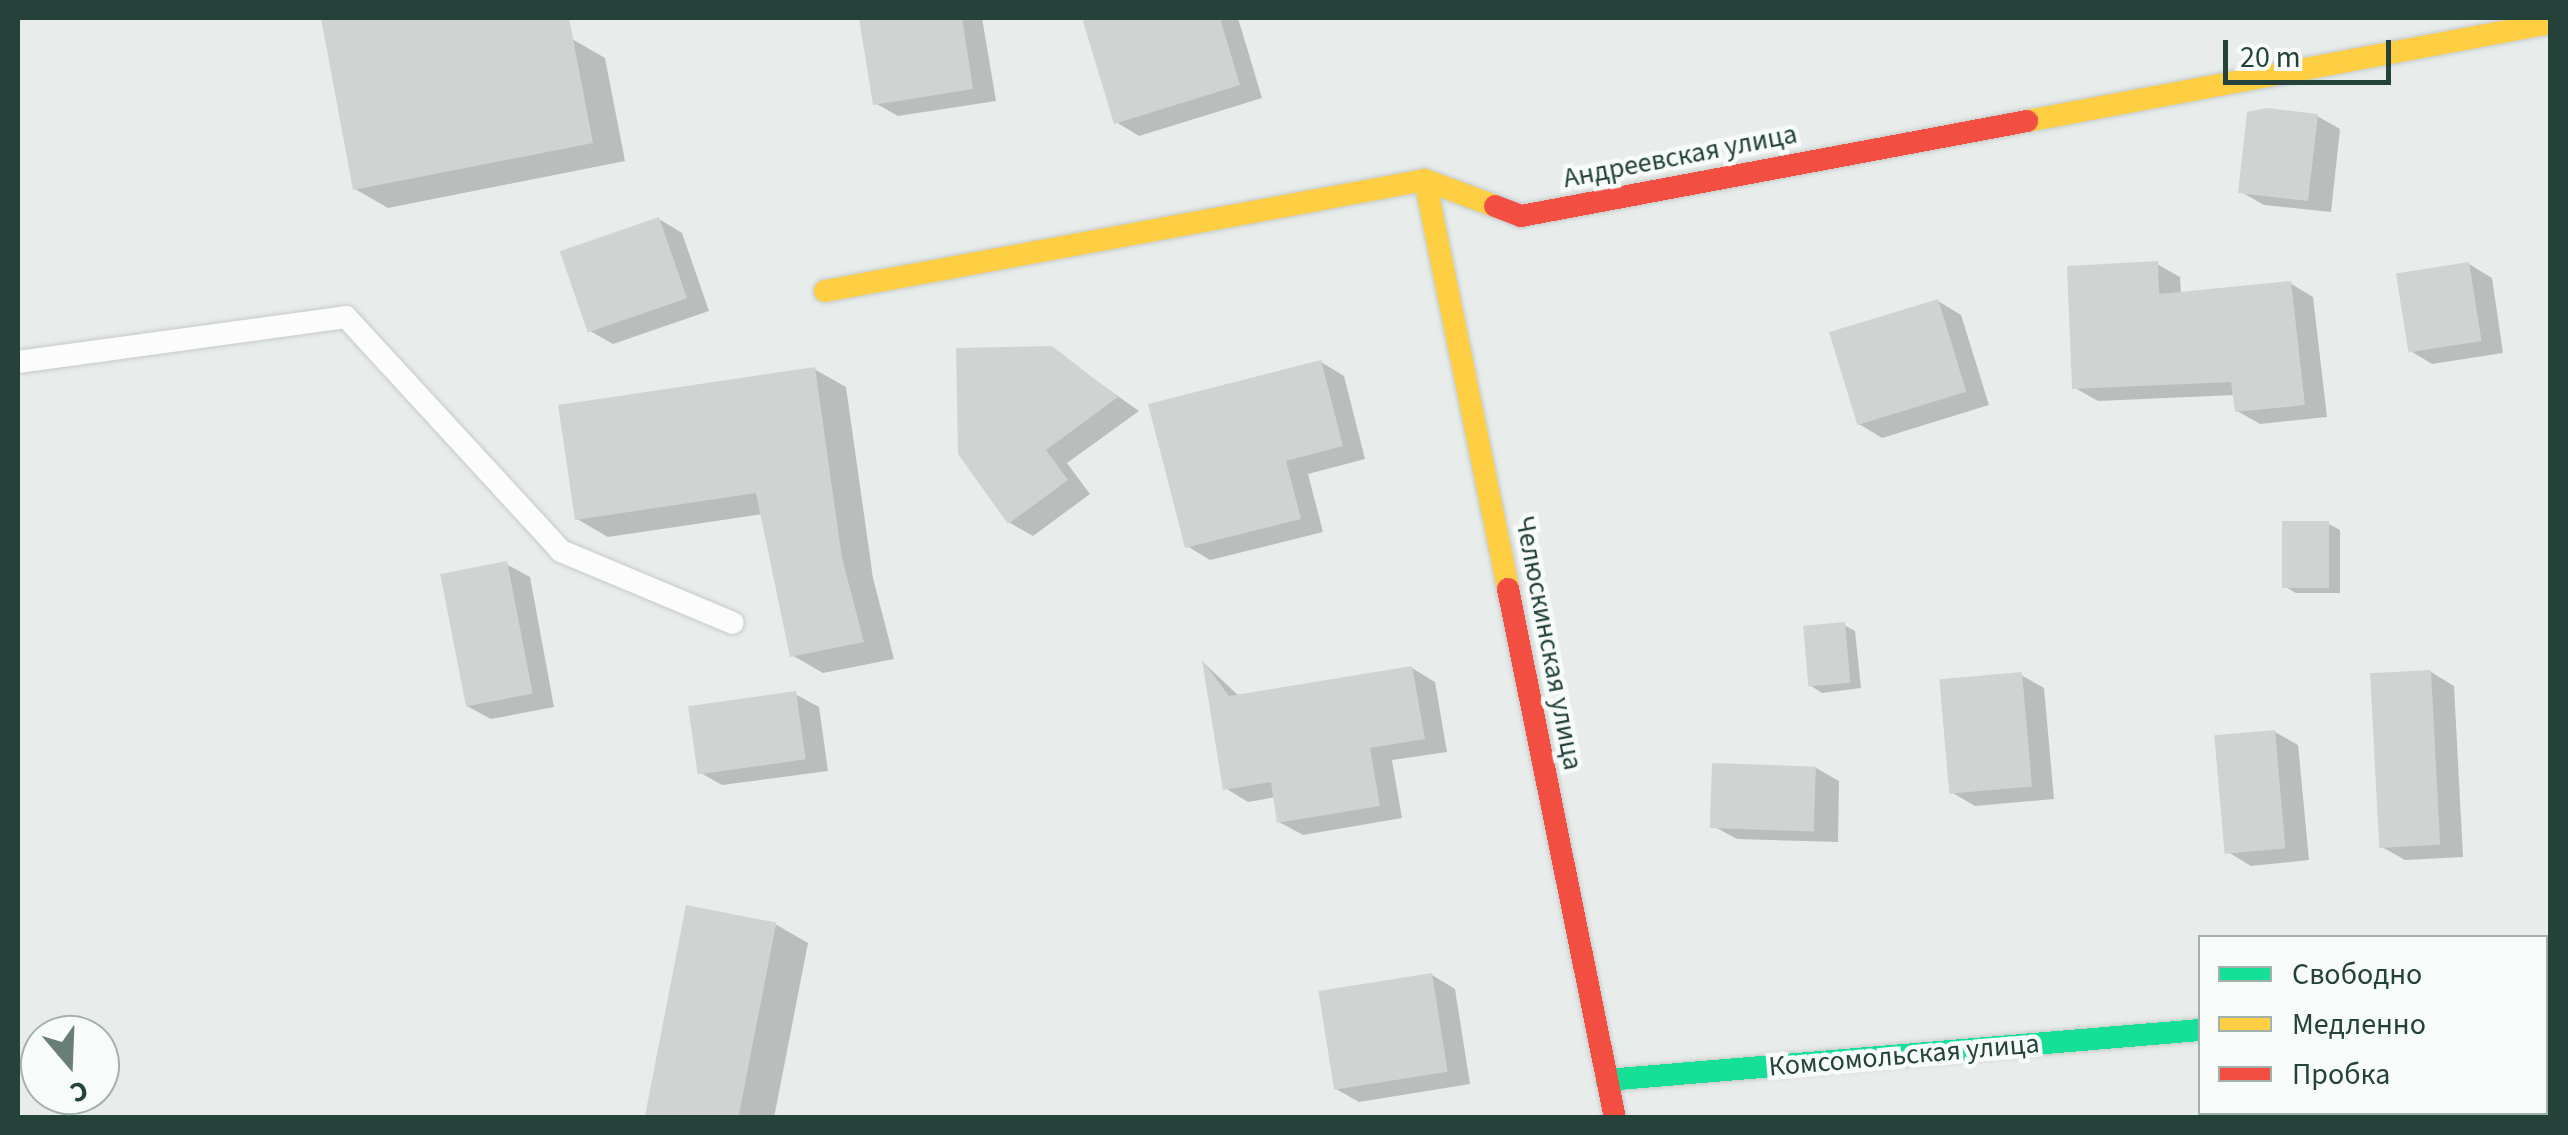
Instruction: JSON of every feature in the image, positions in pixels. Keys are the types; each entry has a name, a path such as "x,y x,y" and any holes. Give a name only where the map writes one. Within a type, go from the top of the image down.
{"street":[{"name":"Андреевская улица","path":"1425,180 1521,216 2550,23"},
{"path":"824,290 1425,180"},
{"name":"Челюскинская улица","path":"1425,180 1614,1118"},
{"name":"Комсомольская улица","path":"1607,1080 2198,1030"}],"lane":[{"path":"18,362 346,318 560,551 733,623"}],"building":[{"path":"321,18 569,18 593,143 353,190"},
{"path":"859,18 962,18 973,89 873,105"},
{"path":"1082,18 1220,18 1240,85 1114,124"},
{"path":"2267,108 2318,114 2308,201 2238,193 2247,112"},
{"path":"659,217 687,298 588,332 560,251"},
{"path":"2158,261 2159,294 2291,281 2305,405 2235,412 2231,382 2072,389 2067,266"},
{"path":"2469,262 2482,341 2408,353 2396,274"},
{"path":"1938,299 1966,392 1857,425 1829,332"},
{"path":"1052,346 1118,397 1046,450 1068,480 1008,524 958,454 956,348"},
{"path":"1321,360 1343,446 1286,461 1301,519 1185,548 1148,404"},
{"path":"815,367 842,558 864,642 790,657 756,493 575,520 558,405"},
{"path":"2282,521 2329,521 2329,588 2282,588"},
{"path":"507,561 533,694 466,706 440,574"},
{"path":"1845,622 1850,683 1808,686 1803,626"},
{"path":"1202,660 1229,696 1412,666 1425,739 1370,748 1380,806 1277,823 1271,782 1223,790"},
{"path":"2431,670 2440,845 2379,848 2370,673"},
{"path":"2022,672 2032,787 1949,794 1939,679"},
{"path":"796,691 806,759 698,774 688,706"},
{"path":"2275,730 2285,849 2225,854 2214,735"},
{"path":"1712,763 1816,767 1814,832 1710,828"},
{"path":"686,905 776,923 738,1118 645,1118"},
{"path":"1432,973 1448,1072 1334,1090 1318,991"}],"traffic: fast":[{"path":"1607,1080 2198,1030"}],"traffic: slow":[{"path":"2027,121 2550,23"},
{"path":"1425,180 1508,589"},
{"path":"825,291 1425,180 1495,206"}],"traffic: jam":[{"path":"1495,206 1521,216 2027,121"},
{"path":"1508,589 1615,1118"}]}
